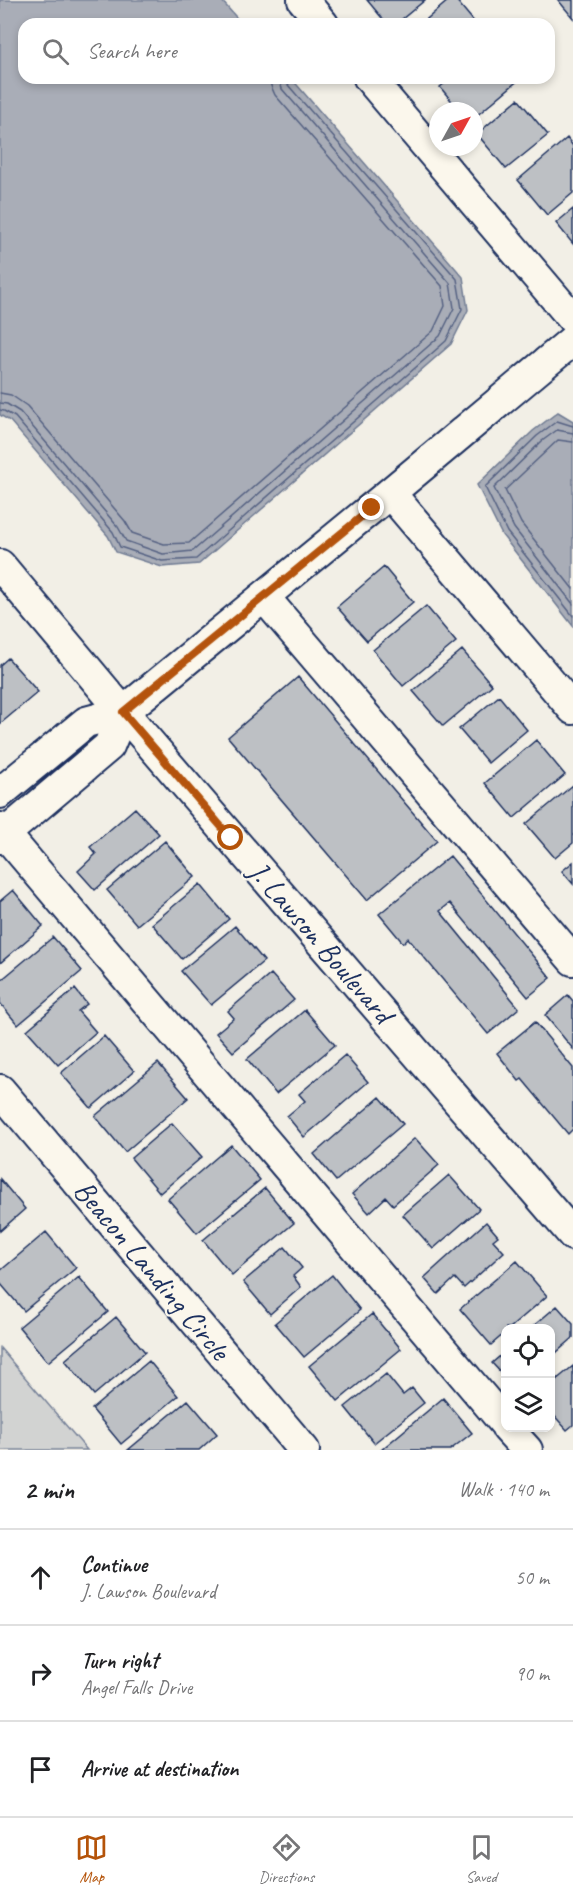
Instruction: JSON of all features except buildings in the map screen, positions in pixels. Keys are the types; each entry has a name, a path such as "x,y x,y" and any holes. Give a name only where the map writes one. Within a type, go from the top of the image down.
{"street":[{"path":"303,0 318,18"},
{"path":"374,84 573,318"},
{"path":"0,793 86,722 123,712 573,340"},
{"path":"390,493 573,709"},
{"name":"J. Lawson Boulevard","path":"0,565 123,712 573,1235"},
{"path":"264,597 573,960"},
{"path":"123,712 109,746 2,834 501,1420"},
{"name":"Beacon Landing Circle","path":"0,1090 304,1450"},
{"path":"511,1432 526,1450"}],"shaded area":[{"path":"0,1348 87,1450 0,1450"}],"water":[{"path":"0,0 221,0 237,18 18,18 18,84 296,84 463,277 468,310 451,344 199,564 162,567 116,552 108,536 10,421 0,415"},
{"path":"558,412 573,421 573,626 502,535 477,485 533,431"}],"route":[{"path":"231,838 123,712 372,508"}]}
